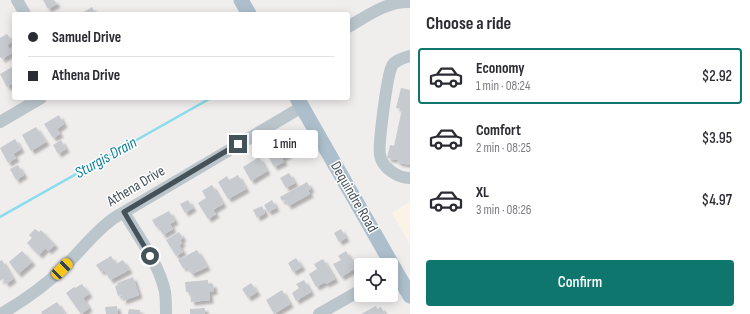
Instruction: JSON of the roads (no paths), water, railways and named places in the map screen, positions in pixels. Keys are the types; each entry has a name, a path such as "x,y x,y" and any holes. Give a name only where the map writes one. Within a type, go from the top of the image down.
{"main road":[{"path":"241,0 248,12"},
{"name":"Dequindre Road","path":"300,102 386,258"},
{"name":"Dequindre Road","path":"398,278 410,296"}],"street":[{"path":"17,0 24,12"},
{"path":"350,26 393,3 410,2"},
{"path":"410,56 396,62 392,65 390,70 386,90 380,146 380,156 382,162 396,175 410,178"},
{"path":"0,122 38,100"},
{"name":"Athena Drive","path":"1,314 33,293 52,278 72,260 96,232 124,212 300,102"},
{"path":"124,212 159,274 164,291 166,314"},
{"path":"319,314 354,294"}],"waterway":[{"name":"Sturgis Drain","path":"0,217 207,100"}]}
